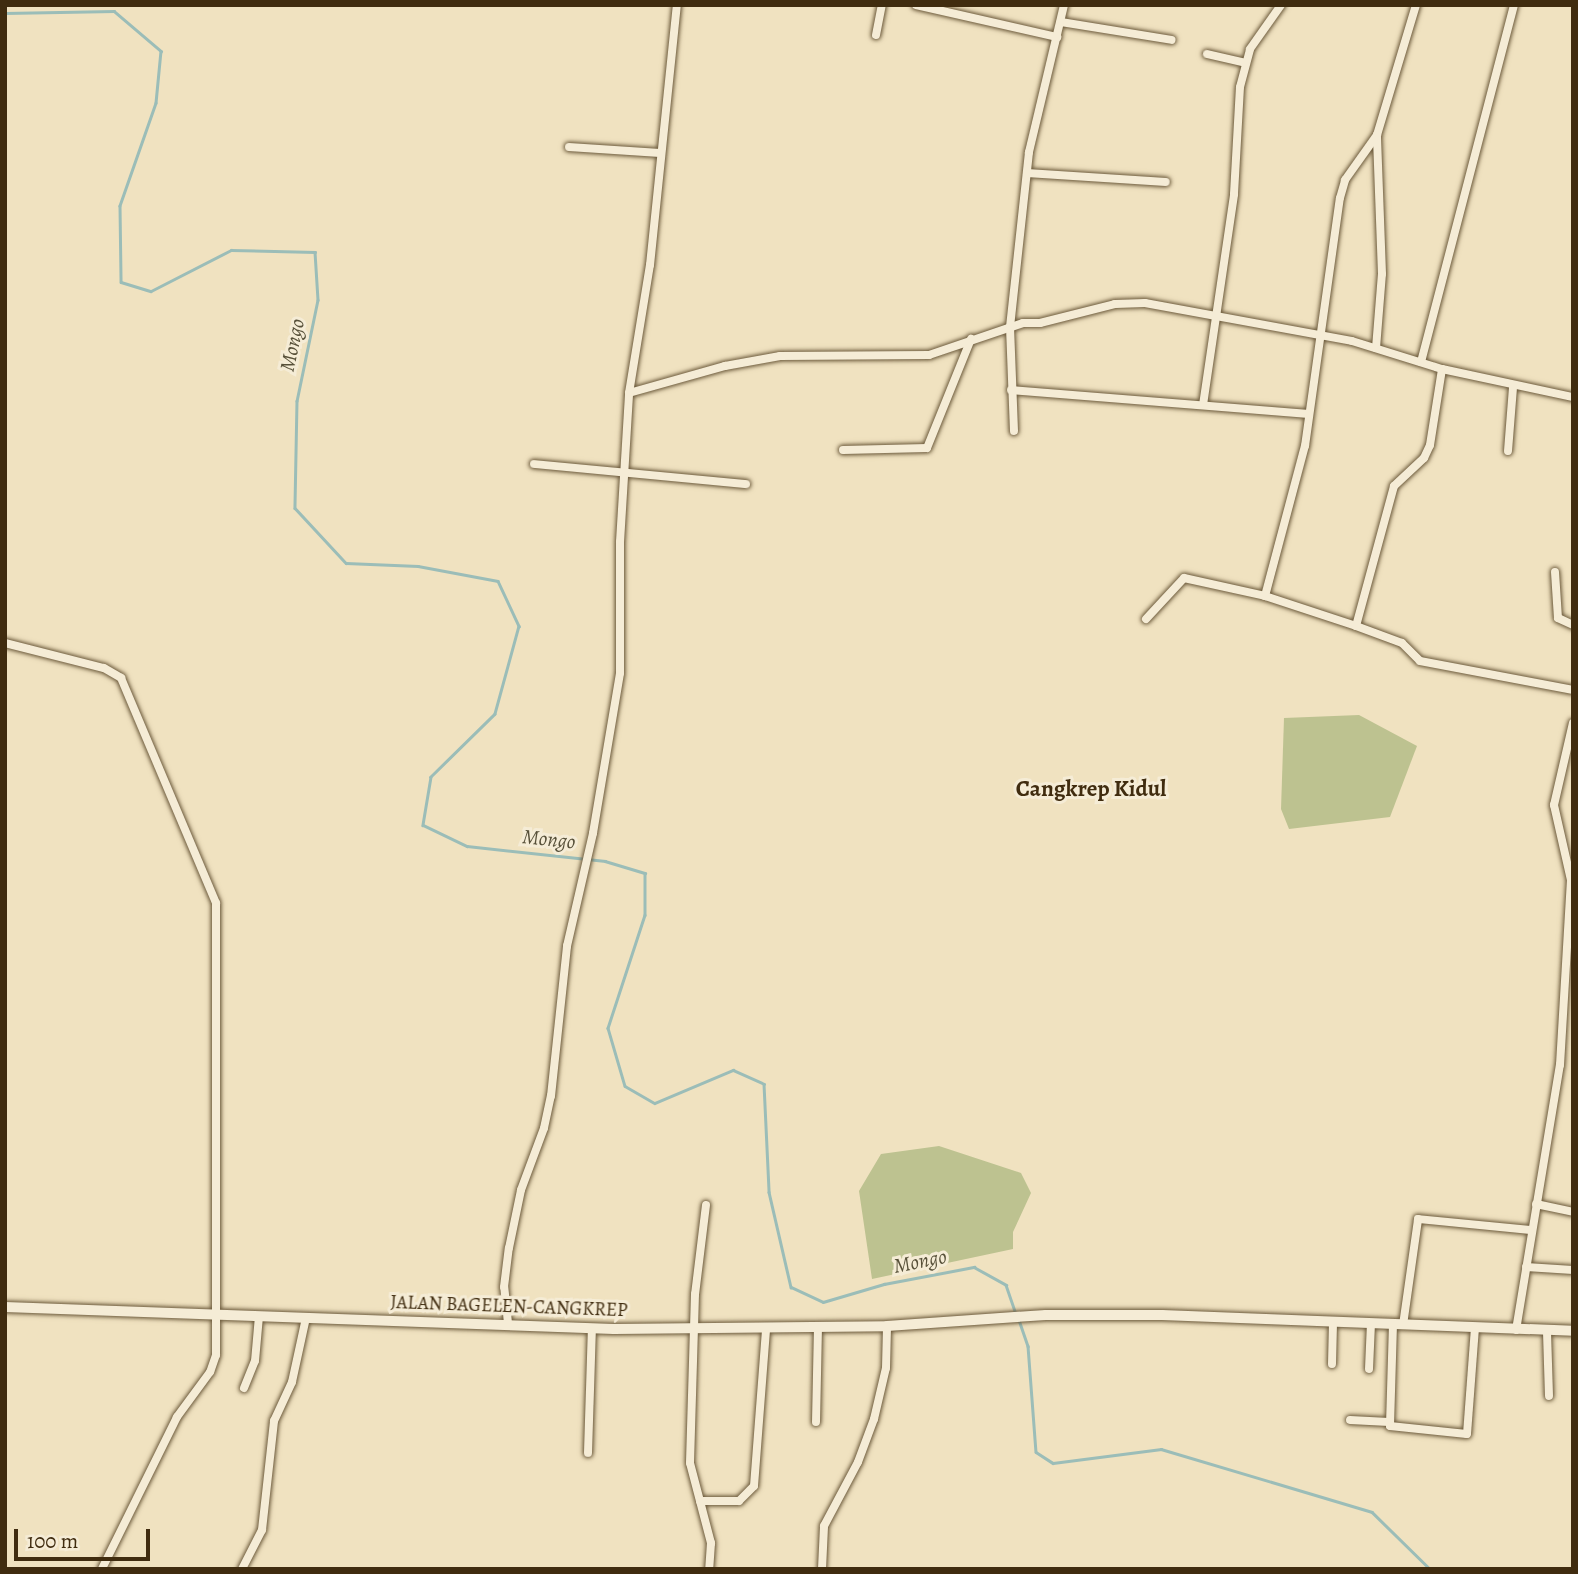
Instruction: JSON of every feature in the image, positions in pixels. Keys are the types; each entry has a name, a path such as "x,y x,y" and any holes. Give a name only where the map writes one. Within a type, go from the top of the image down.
{"main road":[{"name":"JALAN BAGELEN-CANGKREP","path":"5,1307 693,1330 887,1326 1046,1315 1573,1331"}],"street":[{"path":"508,1323 504,1287 509,1248 521,1190 547,1117 576,909 593,834 620,673 629,393 650,265 677,5"},
{"path":"876,36 883,5"},
{"path":"916,5 1057,37"},
{"path":"1014,431 1010,327 1027,173 1035,119 1065,5"},
{"path":"1203,405 1234,194 1245,63 1281,5"},
{"path":"1265,596 1305,446 1340,198 1345,180 1377,135 1416,5"},
{"path":"1421,362 1514,5"},
{"path":"1061,22 1172,40"},
{"path":"1208,54 1245,63"},
{"path":"1376,348 1382,274 1377,135"},
{"path":"569,147 660,153"},
{"path":"1027,173 1166,182"},
{"path":"629,393 725,366 780,356 916,357 1010,327 1115,304 1145,303 1320,335 1513,387 1573,397"},
{"path":"843,450 927,448 971,339"},
{"path":"1356,626 1394,486 1424,458 1430,445 1442,369"},
{"path":"1508,451 1513,387"},
{"path":"1012,390 1308,414"},
{"path":"534,464 625,476 746,484"},
{"path":"1555,572 1558,618 1573,625"},
{"path":"1146,619 1184,578 1265,596 1356,626 1402,643 1420,661 1573,690"},
{"path":"5,643 104,668 121,678 216,903 219,1315 214,1364 177,1417 102,1569"},
{"path":"1516,1330 1560,1065 1571,933 1571,880 1554,805 1573,723"},
{"path":"1536,1204 1573,1212"},
{"path":"706,1205 693,1330 690,1463 712,1550 709,1569"},
{"path":"1389,1422 1398,1324 1418,1219 1531,1230"},
{"path":"1526,1267 1573,1270"},
{"path":"244,1388 255,1361 259,1316"},
{"path":"242,1569 262,1531 274,1421 292,1382 306,1318"},
{"path":"1332,1364 1333,1322"},
{"path":"1369,1369 1371,1323"},
{"path":"822,1569 824,1526 858,1462 878,1407 886,1368 887,1326"},
{"path":"588,1453 592,1328"},
{"path":"816,1422 818,1328"},
{"path":"1350,1420 1389,1422 1396,1429 1469,1433 1475,1328"},
{"path":"700,1501 739,1501 754,1486 766,1329"},
{"path":"1547,1332 1549,1396"}],"green space":[{"path":"1359,715 1417,746 1390,817 1289,829 1281,809 1284,718"},
{"path":"939,1146 1021,1173 1031,1193 1013,1232 1013,1249 872,1279 859,1191 881,1154"}],"waterway":[{"name":"Mongo","path":"5,13 114,11 161,51 156,103 120,206 121,282 151,291 231,250 315,252 318,300 297,401 295,508 346,563 418,566 498,581 519,626 495,714 431,777 423,825 467,846 605,861 645,873 645,915 608,1028 625,1086 655,1103 733,1070 764,1084 769,1192 791,1287 823,1302 884,1284 974,1267 1006,1285 1016,1314"},
{"name":"Mongo","path":"1019,1320 1028,1346 1036,1452 1053,1463 1161,1449 1372,1512 1430,1569"}],"district":[{"name":"Cangkrep Kidul","path":"1091,789"}]}
